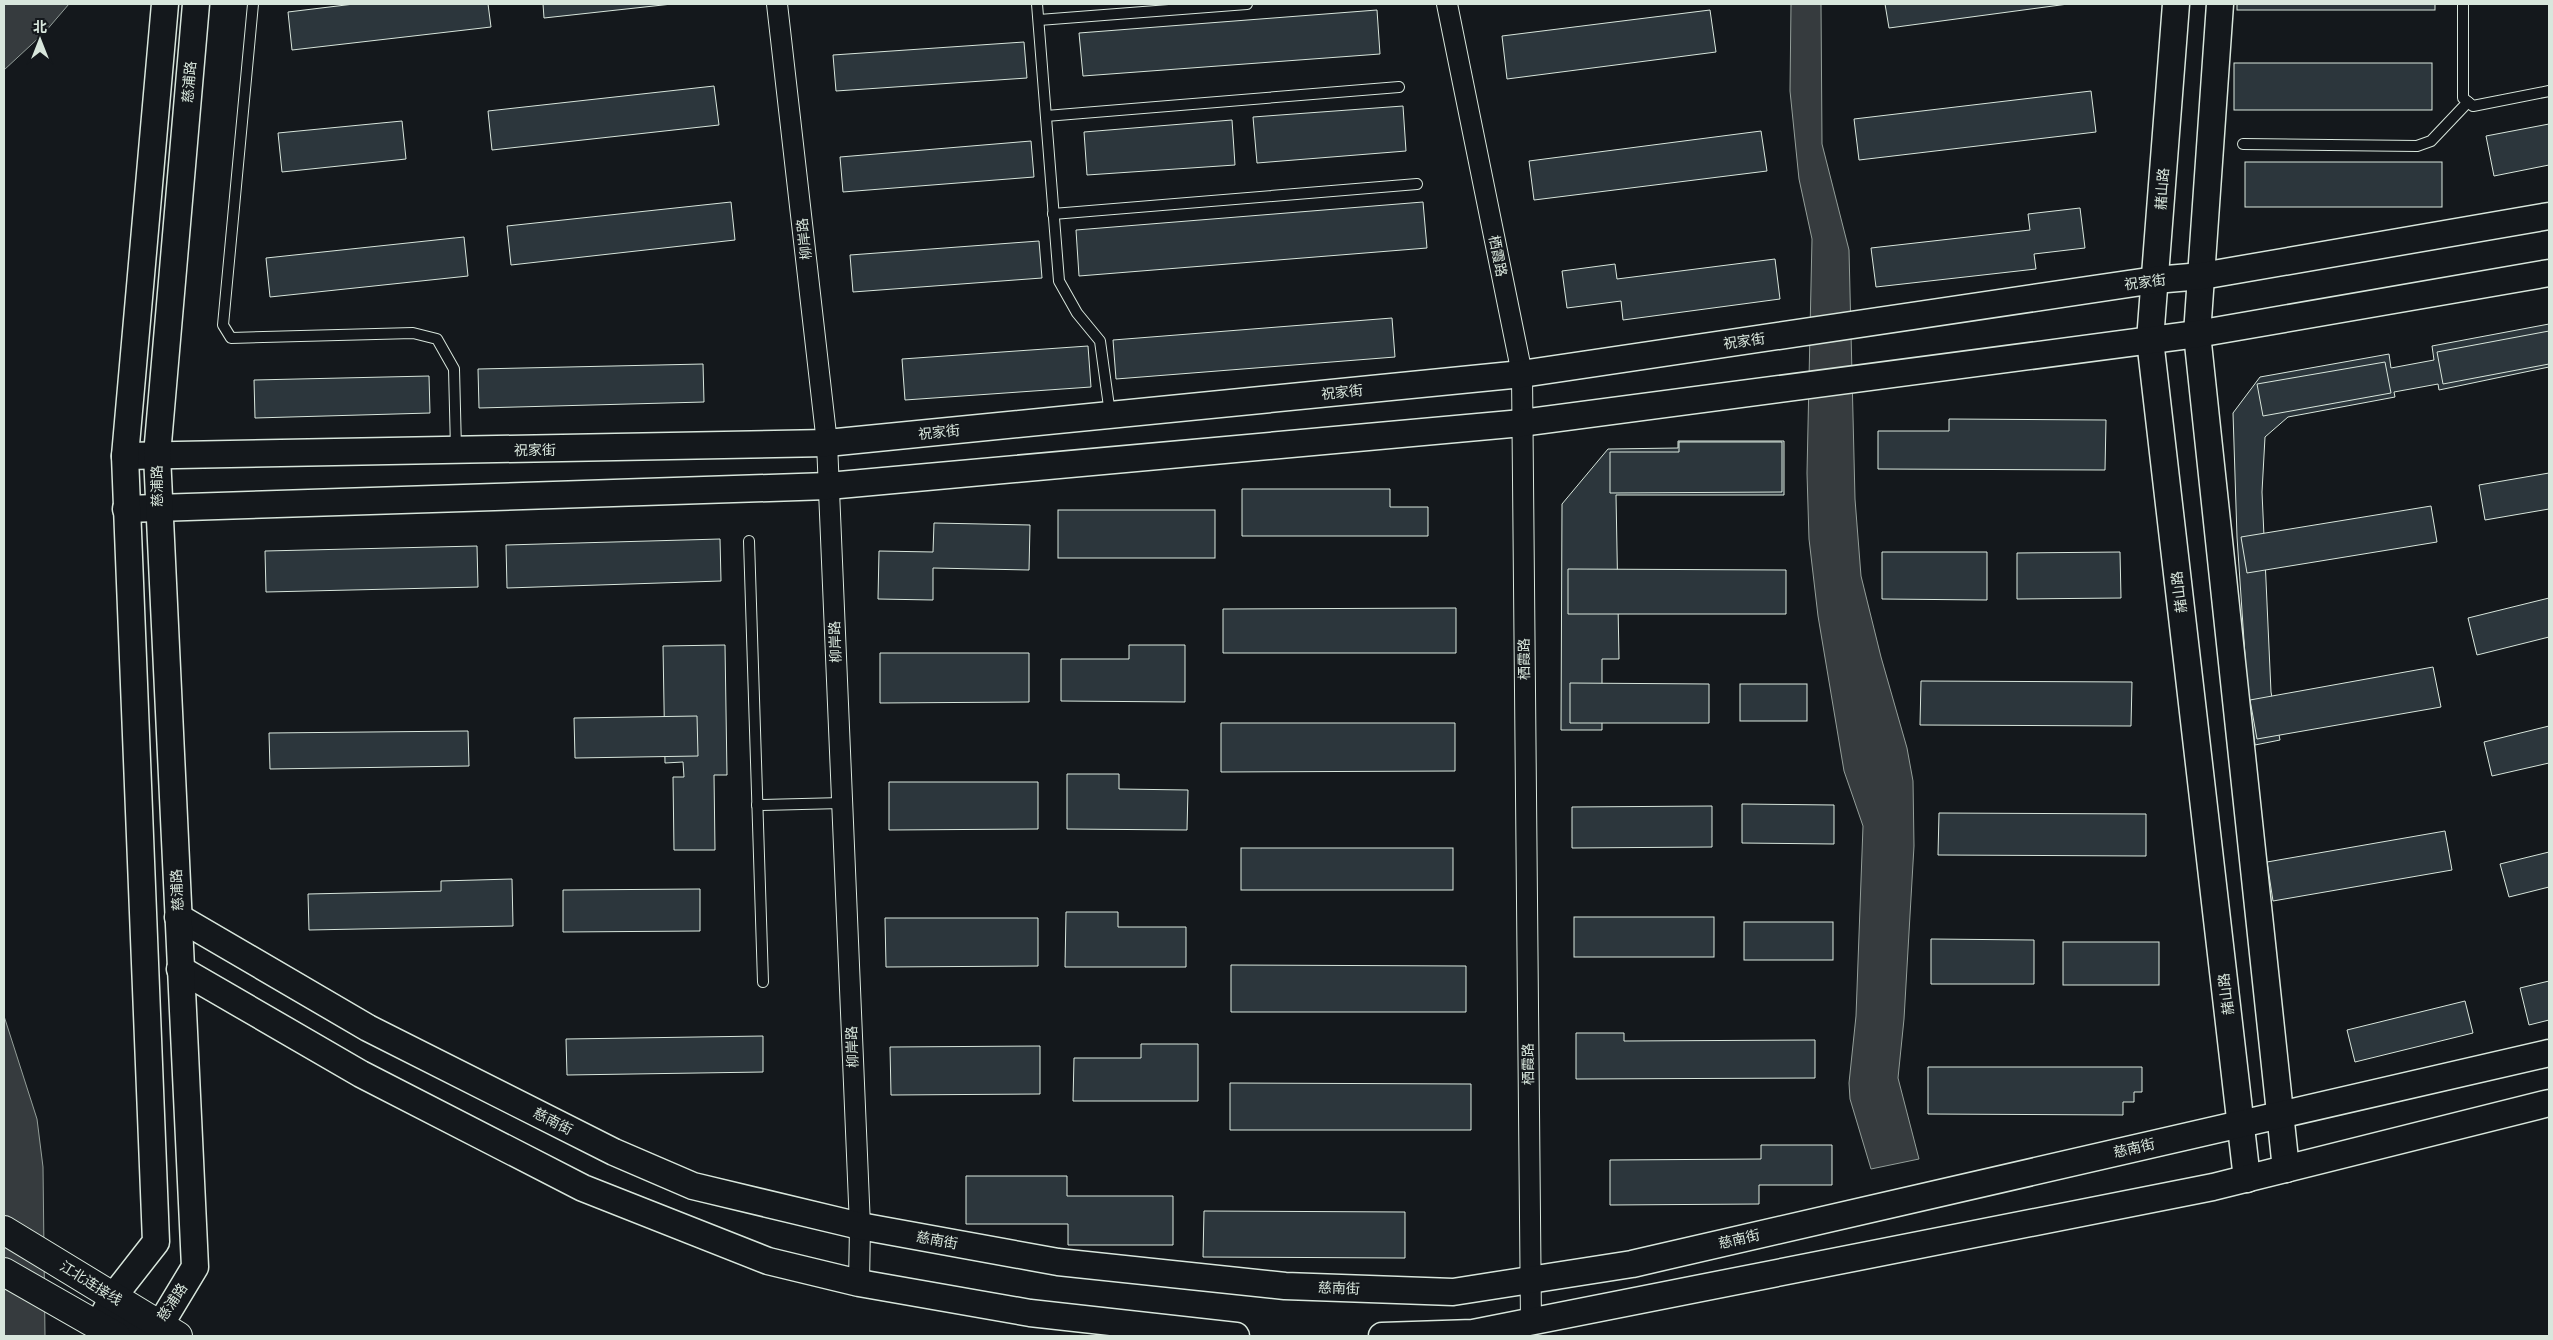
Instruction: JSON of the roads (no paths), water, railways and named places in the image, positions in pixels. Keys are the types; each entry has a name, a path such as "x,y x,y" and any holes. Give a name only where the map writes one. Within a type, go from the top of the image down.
{"highway":[{"name":"江北连接线","path":"4,1230 169,1331"},
{"path":"4,1272 63,1305 104,1332"}],"street":[{"path":"104,1332 113,1297 156,1242 125,456 165,4"},
{"name":"慈浦路","path":"104,1332 169,1331 195,1267 157,455 196,4"},
{"name":"柳岸路","path":"777,4 827,443 860,1226 859,1283"},
{"name":"栖霞路","path":"1447,4 1522,374 1531,1322"},
{"name":"赭山路","path":"2176,4 2150,340 2247,1179"},
{"path":"2220,4 2197,334 2286,1169"},
{"name":"祝家街","path":"125,456 827,443 1110,415 1522,374 2155,280 2202,276 2549,216"},
{"path":"126,509 828,486 1522,423 2197,334 2549,273"},
{"name":"慈南街","path":"178,917 368,1028 614,1152 694,1186 860,1226 1058,1262 1285,1286 1453,1292 1632,1264 2549,1053"},
{"path":"180,969 360,1074 583,1188 768,1261 859,1283 1030,1312 1236,1336"},
{"path":"1382,1336 1473,1333 1531,1322 2247,1179 2549,1103"}],"lane":[{"path":"253,4 223,325 231,338 413,333 437,339 454,369 456,451"},
{"path":"1037,4 1059,281 1077,314 1100,342 1110,415"},
{"path":"1038,20 1247,4"},
{"path":"2462,4 2462,98 2473,106 2549,91"},
{"path":"1046,116 1399,86"},
{"path":"2243,144 2417,146 2432,142 2468,102"},
{"path":"1053,214 1417,184"},
{"path":"749,541 763,982"},
{"path":"758,805 842,803"}]}
